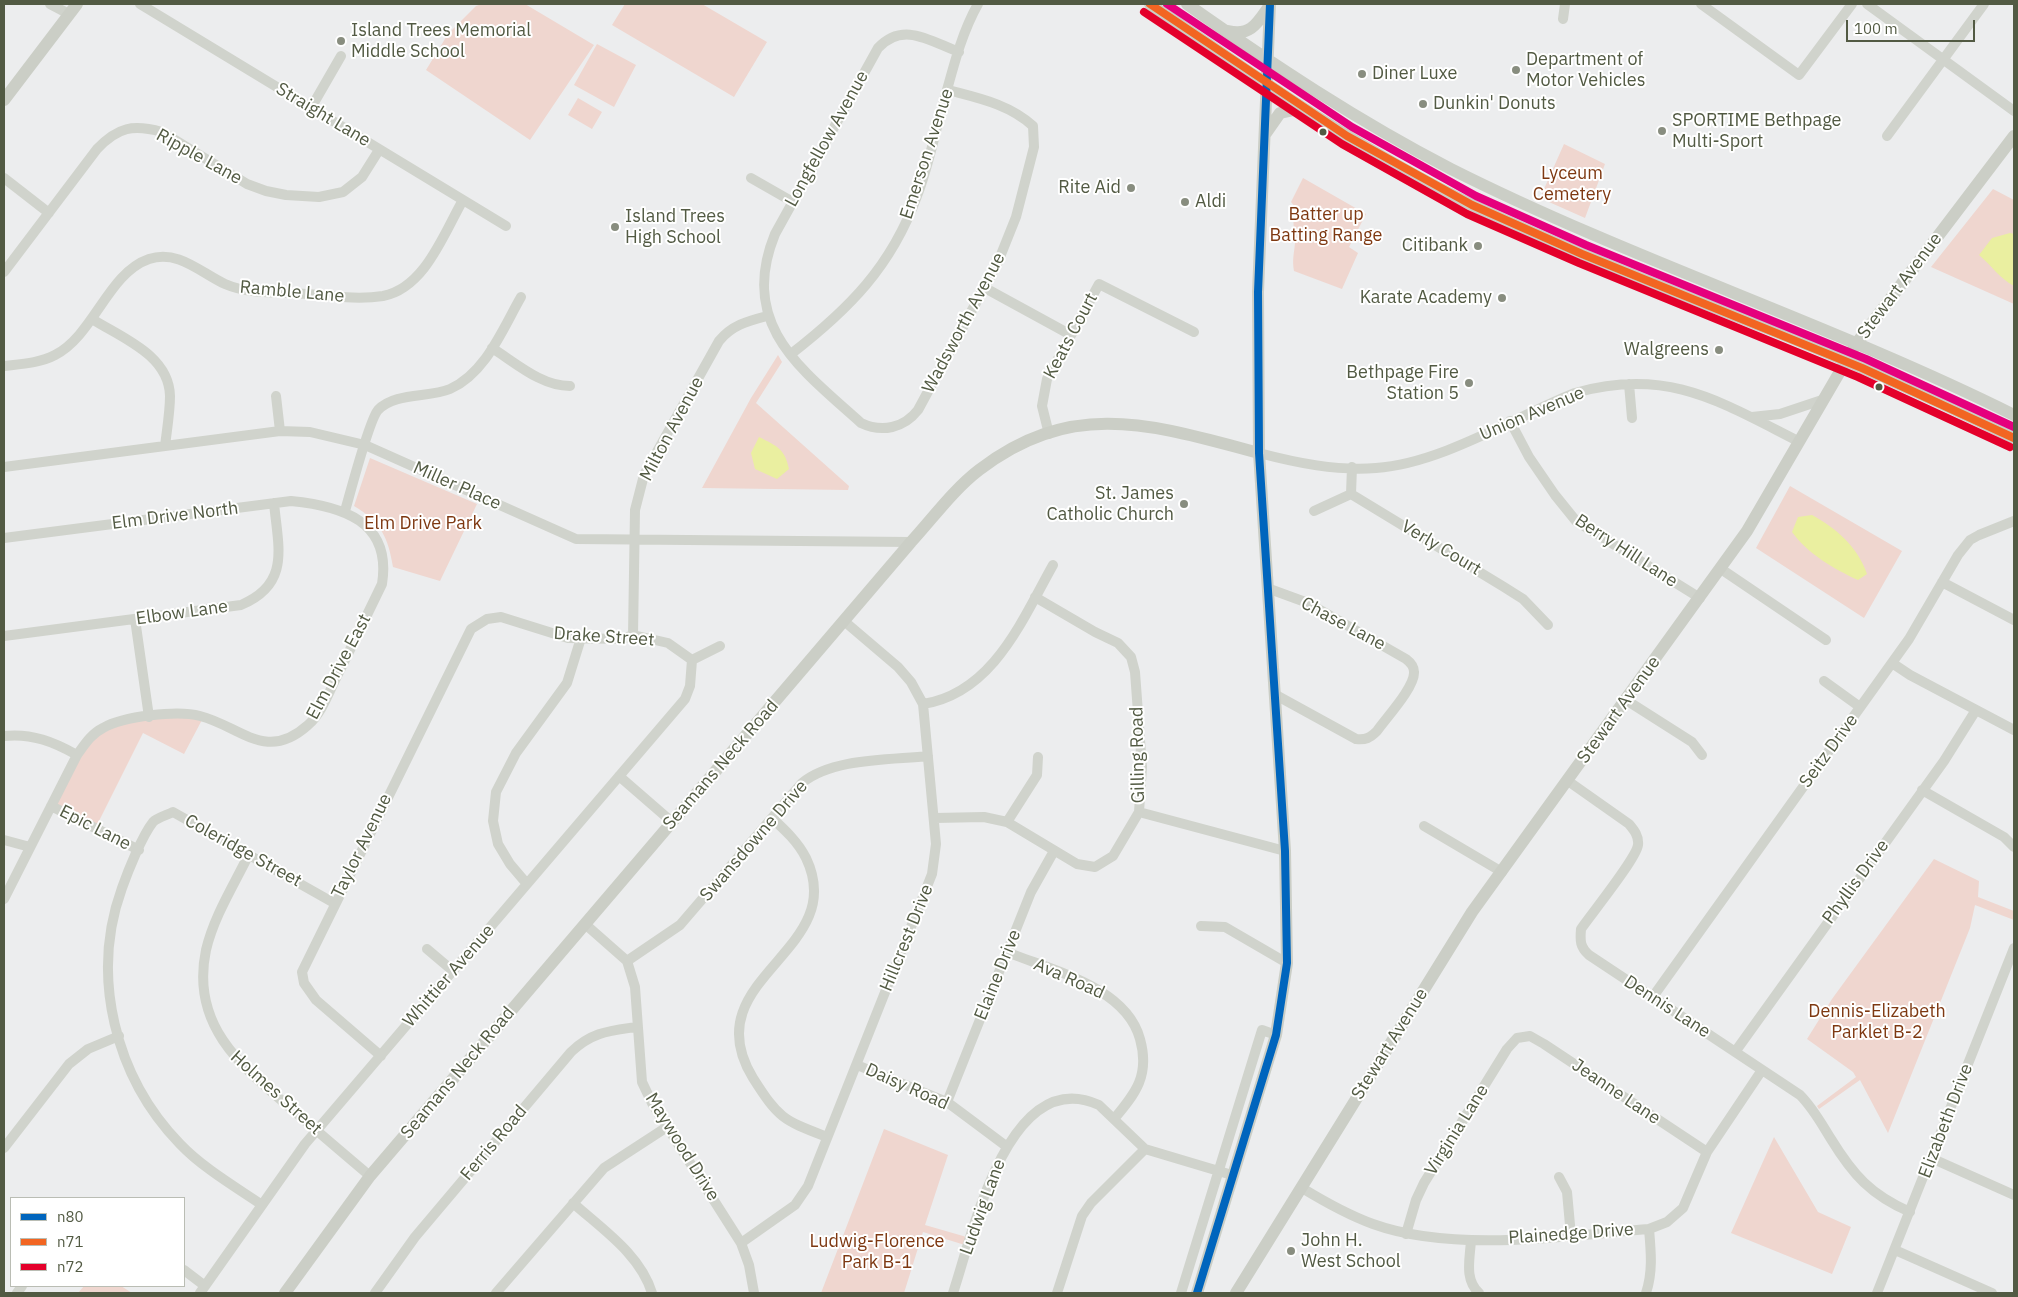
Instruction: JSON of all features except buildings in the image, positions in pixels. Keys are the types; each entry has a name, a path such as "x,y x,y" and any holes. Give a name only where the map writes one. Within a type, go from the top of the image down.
{"main road":[{"path":"4,100 77,4"},
{"path":"1150,4 1267,86 1326,124 1475,206 1674,293 1772,330 1845,361 2014,438"},
{"path":"1187,4 1268,62 1362,121 1460,173 1564,221 1856,344 2014,415"},
{"path":"1224,30 1237,33 1247,32 1254,27 1270,5"},
{"path":"1197,1293 1276,1035 1287,963 1285,851 1259,453 1258,292 1270,5"},
{"path":"1265,136 1275,118 1286,110 1302,113 1326,124"},
{"name":"Stewart Avenue","path":"1236,1293 1446,953 1747,531 1856,344 2014,136"},
{"name":"Seamans Neck Road","path":"285,1293 370,1176 911,542 955,492 978,471 1017,447 1049,434 1076,426 1127,423 1168,430 1259,453"}],"street":[{"path":"50,4 68,14"},
{"name":"Straight Lane","path":"140,4 506,226"},
{"name":"Emerson Avenue","path":"791,354 843,312 887,258 903,230 918,196 959,52 978,4"},
{"path":"1564,19 1565,4"},
{"path":"1701,4 1799,75 1852,4"},
{"path":"1867,4 2014,111"},
{"path":"1887,136 1984,4"},
{"name":"Longfellow Avenue","path":"767,316 764,293 766,260 775,234 874,54 885,40 898,34 910,34 959,52"},
{"path":"311,108 341,56"},
{"name":"Wadsworth Avenue","path":"767,316 800,368 861,423 881,429 896,427 907,421 918,410 998,262 1016,217 1036,133 1034,126 1024,117 1009,109 948,90"},
{"name":"Ripple Lane","path":"4,272 97,149 116,132 129,128 148,128 162,132 247,184 266,191 286,195 319,197 343,192 362,176 379,150"},
{"path":"4,178 49,213"},
{"path":"750,178 793,202"},
{"name":"Ramble Lane","path":"4,366 34,362 58,354 74,341 130,271 144,261 161,256 179,259 224,283 247,290 362,298 385,295 406,286 418,275 463,200"},
{"name":"Keats Court","path":"1049,434 1042,406 1047,379 1099,284 1194,332"},
{"path":"985,288 1071,335"},
{"path":"345,511 377,412 394,400 431,395 451,388 471,375 492,348 521,296"},
{"name":"Milton Avenue","path":"633,635 635,510 644,475 725,333 739,324 767,316"},
{"path":"92,319 146,352 164,370 168,379 170,396 165,446"},
{"path":"492,348 542,380 556,385 570,386"},
{"path":"1629,384 1632,418"},
{"name":"Union Avenue","path":"1259,453 1314,466 1375,468 1403,464 1436,455 1575,394 1598,387 1629,384 1670,386 1689,390 1722,402 1798,441"},
{"path":"276,396 280,431"},
{"path":"1752,417 1780,414 1822,400"},
{"name":"Berry Hill Lane","path":"1510,421 1529,457 1555,495 1576,521 1700,598"},
{"name":"Miller Place","path":"4,467 280,431 310,432 365,446 576,539 911,542"},
{"path":"1314,510 1351,494 1352,467"},
{"name":"Verly Court","path":"1351,494 1523,599 1548,625"},
{"name":"Elm Drive North","path":"4,538 291,501 322,504 345,511"},
{"name":"Elbow Lane","path":"4,636 241,604 262,593 269,586 278,566 274,503"},
{"name":"Elm Drive East","path":"4,899 78,755 86,742 102,728 115,722 183,714 200,716 246,737 267,742 290,737 310,724 326,699 382,584 384,569 379,546 370,530 357,517 345,511"},
{"name":"Seitz Drive","path":"1652,998 1892,663 1958,555 1970,540 1979,534 2014,521"},
{"path":"923,704 948,698 988,670 1003,654 1053,565"},
{"path":"1721,569 1826,640"},
{"path":"1942,582 2014,620"},
{"name":"Chase Lane","path":"1267,588 1308,603 1406,658 1413,669 1412,683 1377,731 1370,738 1363,740 1356,739 1274,694"},
{"name":"Gilling Road","path":"934,818 984,817 1007,822 1054,851 1086,867 1105,863 1118,849 1139,812 1142,767 1136,672 1131,656 1118,643 1035,597"},
{"name":"Drake Street","path":"484,621 501,617 515,620 555,636 568,638 623,639 633,635 668,643 692,660"},
{"path":"136,619 149,717"},
{"name":"Taylor Avenue","path":"380,1056 316,1000 304,983 304,965 461,646 471,630 484,621"},
{"name":"Hillcrest Drive","path":"741,1243 782,1216 801,1198 857,1065 932,874 936,856 923,704 911,682 898,666 844,621"},
{"path":"527,884 510,864 498,844 493,821 494,800 501,779 516,753 567,683 581,638"},
{"path":"692,660 720,646"},
{"name":"Whittier Avenue","path":"203,1289 305,1144 685,699 690,686 692,660"},
{"path":"1892,663 2014,730"},
{"path":"1824,681 1860,707"},
{"path":"1626,700 1692,742 1702,755"},
{"name":"Phyllis Drive","path":"1735,1052 1922,790 1976,710"},
{"path":"4,736 38,737 78,755"},
{"name":"Swansdowne Drive","path":"627,961 680,925 802,783 820,770 928,756"},
{"path":"1007,822 1037,775 1038,757"},
{"path":"620,776 672,822"},
{"name":"Dennis Lane","path":"1568,781 1629,824 1636,832 1638,842 1633,857 1581,929 1580,940 1582,948 1589,956 1762,1070 1809,1104 1841,1156 1859,1180 1878,1196 1910,1212"},
{"path":"1922,790 2004,837 2014,846"},
{"name":"Epic Lane","path":"51,806 139,850"},
{"name":"Coleridge Street","path":"262,1206 205,1166 168,1130 136,1084 123,1053 109,996 109,950 119,897 153,821 173,812 334,903"},
{"path":"1139,812 1285,851"},
{"path":"772,818 793,839 807,860 813,881 813,903 809,918 800,935 751,994 743,1008 738,1028 739,1043 745,1065 776,1112 792,1123 827,1137"},
{"path":"1424,826 1502,872"},
{"path":"4,840 30,847"},
{"name":"Elaine Drive","path":"947,1102 1031,892 1054,851"},
{"name":"Holmes Street","path":"249,854 213,927 206,950 204,978 208,1006 215,1027 232,1055 370,1176"},
{"path":"585,924 627,961"},
{"path":"1201,926 1225,927 1287,963"},
{"name":"Elizabeth Drive","path":"1877,1293 2012,960 2014,948"},
{"path":"427,949 453,971"},
{"name":"Ava Road","path":"1007,952 1098,989 1116,1001 1133,1020 1142,1046 1143,1072 1135,1095 1114,1119"},
{"name":"Maywood Drive","path":"627,961 635,987 636,1027 642,1082 667,1127 741,1243 749,1265 754,1293"},
{"name":"Ferris Road","path":"375,1293 427,1223 571,1052 592,1036 636,1027"},
{"path":"1181,1293 1262,1030 1276,1035"},
{"path":"4,1148 69,1064 88,1049 119,1036"},
{"name":"Jeanne Lane","path":"1523,1036 1530,1036 1544,1044 1707,1152"},
{"name":"Virginia Lane","path":"1406,1234 1416,1200 1424,1183 1507,1049 1517,1038 1523,1036"},
{"name":"Daisy Road","path":"857,1065 947,1102 1006,1146"},
{"name":"Plainedge Drive","path":"1302,1188 1344,1213 1374,1225 1406,1234 1437,1239 1472,1240 1570,1236 1650,1229 1667,1222 1683,1208 1707,1152 1762,1070"},
{"name":"Ludwig Lane","path":"953,1293 988,1184 1006,1146 1036,1113 1049,1104 1067,1099 1094,1103 1114,1119 1145,1149 1232,1175"},
{"path":"496,1293 604,1168 667,1127"},
{"path":"1057,1293 1082,1216 1091,1203 1145,1149"},
{"path":"1931,1158 2014,1195"},
{"path":"1559,1177 1567,1192 1570,1236"},
{"path":"572,1203 625,1248 638,1266 652,1293"},
{"path":"1646,1293 1652,1262 1650,1229"},
{"path":"1472,1240 1469,1272 1471,1281 1479,1293"},
{"path":"1895,1250 1992,1293"},
{"path":"185,1271 203,1289"}],"green space":[{"path":"482,4 525,4 594,45 530,140 426,70 448,34 476,6"},
{"path":"625,4 702,4 767,42 734,97 612,25"},
{"path":"597,44 636,65 614,107 574,85"},
{"path":"578,98 602,112 592,129 568,115"},
{"name":"Lyceum Cemetery","path":"1564,144 1605,164 1585,218 1540,198"},
{"name":"Batter up Batting Range","path":"1303,178 1366,214 1349,247 1358,253 1342,289 1294,271 1295,243 1293,221 1296,208 1291,202"},
{"path":"1993,189 2014,200 2014,304 1931,267"},
{"path":"778,355 782,362 756,403 849,486 848,490 702,488 751,398"},
{"name":"Elm Drive Park","path":"370,458 477,504 440,581 393,567 389,547 382,531 371,518 354,506"},
{"path":"1790,486 1902,551 1864,618 1756,548"},
{"path":"183,715 203,718 184,754 143,733 96,827 53,806 87,743 115,723"},
{"name":"Dennis-Elizabeth Parklet B-2","path":"1934,859 1979,881 1978,897 2014,911 2014,920 1975,905 1970,928 1888,1133 1860,1080 1819,1109 1817,1106 1856,1077 1853,1072 1807,1039 1832,999"},
{"name":"Ludwig-Florence Park B-1","path":"884,1129 948,1155 925,1225 970,1238 968,1246 923,1232 904,1293 821,1293"},
{"path":"1774,1137 1818,1212 1851,1227 1832,1274 1731,1233"},
{"path":"83,1287 123,1287 132,1293 78,1293"}],"shaded area":[{"path":"2010,233 2014,234 2014,286 2000,276 1979,255 1992,238"},
{"path":"759,437 779,449 785,457 789,469 777,479 755,469 751,453"},
{"path":"1812,515 1838,532 1845,539 1858,555 1867,574 1858,580 1849,576 1822,560 1798,540 1792,532 1798,517"}],"transit line":[{"name":"n71","path":"1150,4 1347,136 1472,205 1582,254 1862,368 2014,438"},
{"path":"1167,4 1352,127 1476,196 1586,245 1866,359 2014,427"},
{"name":"n80","path":"1197,1293 1276,1035 1287,963 1285,851 1259,453 1258,292 1270,4"},
{"name":"n72","path":"1144,12 1342,144 1467,214 1579,263 1858,377 2010,447"}],"place":[{"name":"Island Trees Memorial Middle School","path":"341,41"},
{"name":"Department of Motor Vehicles","path":"1516,70"},
{"name":"Diner Luxe","path":"1362,74"},
{"name":"Dunkin' Donuts","path":"1423,104"},
{"name":"SPORTIME Bethpage Multi-Sport","path":"1662,131"},
{"name":"Rite Aid","path":"1131,188"},
{"name":"Aldi","path":"1185,202"},
{"name":"Island Trees High School","path":"615,227"},
{"name":"Citibank","path":"1478,246"},
{"name":"Karate Academy","path":"1502,298"},
{"name":"Walgreens","path":"1719,350"},
{"name":"Bethpage Fire Station 5","path":"1469,383"},
{"name":"St. James Catholic Church","path":"1184,504"},
{"name":"John H. West School","path":"1291,1251"}]}
